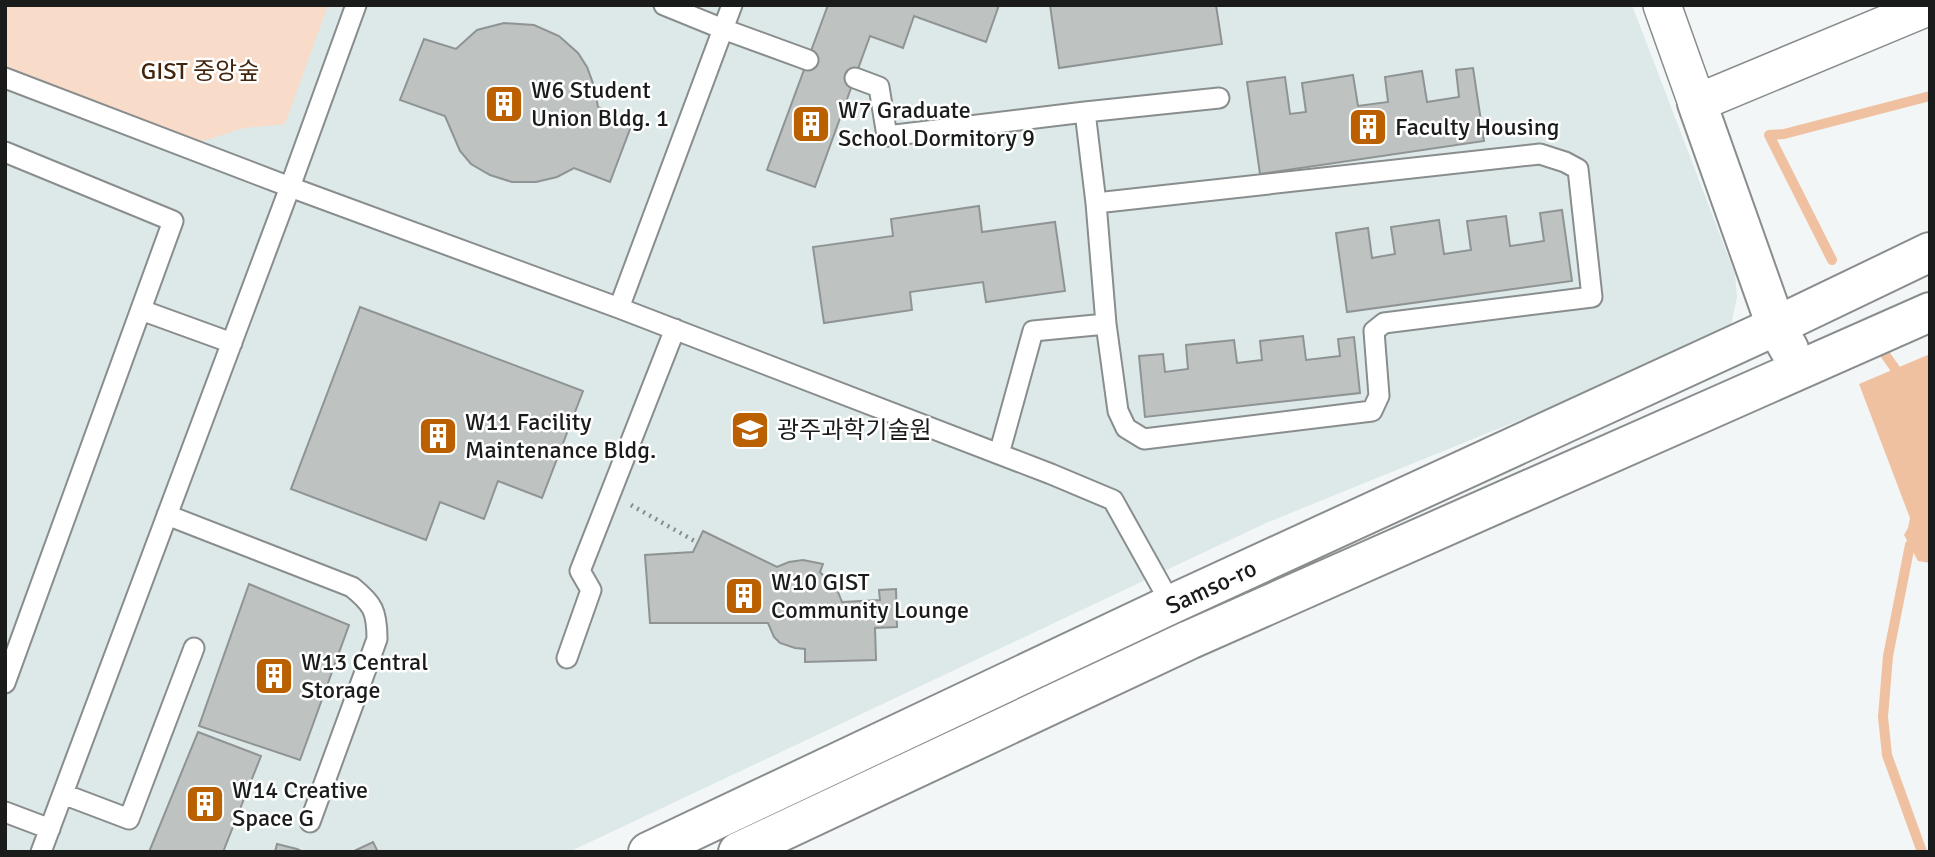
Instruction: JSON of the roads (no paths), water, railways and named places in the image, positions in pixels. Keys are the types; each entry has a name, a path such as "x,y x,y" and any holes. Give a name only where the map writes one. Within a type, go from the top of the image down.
{"street":[{"path":"1662,5 1776,326 1801,369"},
{"path":"1697,103 1930,6"},
{"name":"Samso-ro","path":"648,852 1172,604 1776,326 1930,252"},
{"name":"Samso-ro","path":"738,852 1189,640 1930,312"}],"lane":[{"path":"41,852 356,5"},
{"path":"664,5 808,60"},
{"path":"620,308 732,5"},
{"path":"5,78 290,187 620,308 1113,500 1172,604 1189,640"},
{"path":"855,78 879,86 887,136 1219,98"},
{"path":"1085,112 1106,324 1118,411 1126,428 1144,439 1371,411 1379,396 1374,331 1384,323 1592,297 1578,169 1540,154 1096,203"},
{"path":"5,152 173,220 5,683"},
{"path":"141,310 232,343"},
{"path":"999,454 1034,331 1106,324"},
{"path":"567,658 591,590 580,571 675,330"},
{"path":"167,515 352,587 367,599 377,618 377,639 310,822"},
{"path":"62,794 129,819 194,648"},
{"path":"5,812 50,829"}],"waterway":[{"path":"1832,260 1769,135 1784,134 1930,96"},
{"path":"1882,350 1896,370"},
{"path":"1910,545 1888,656 1883,717 1887,755 1922,852"}],"place":[{"name":"W6 Student Union Bldg. 1","path":"504,104"},
{"name":"W7 Graduate School Dormitory 9","path":"811,124"},
{"name":"Faculty Housing","path":"1368,127"},
{"name":"광주과학기술원","path":"750,430"},
{"name":"W11 Facility Maintenance Bldg.","path":"438,436"},
{"name":"W10 GIST Community Lounge","path":"744,596"},
{"name":"W13 Central Storage","path":"274,676"},
{"name":"W14 Creative Space G","path":"205,804"}],"park label":[{"name":"GIST 중앙숲","path":"200,71"}]}
